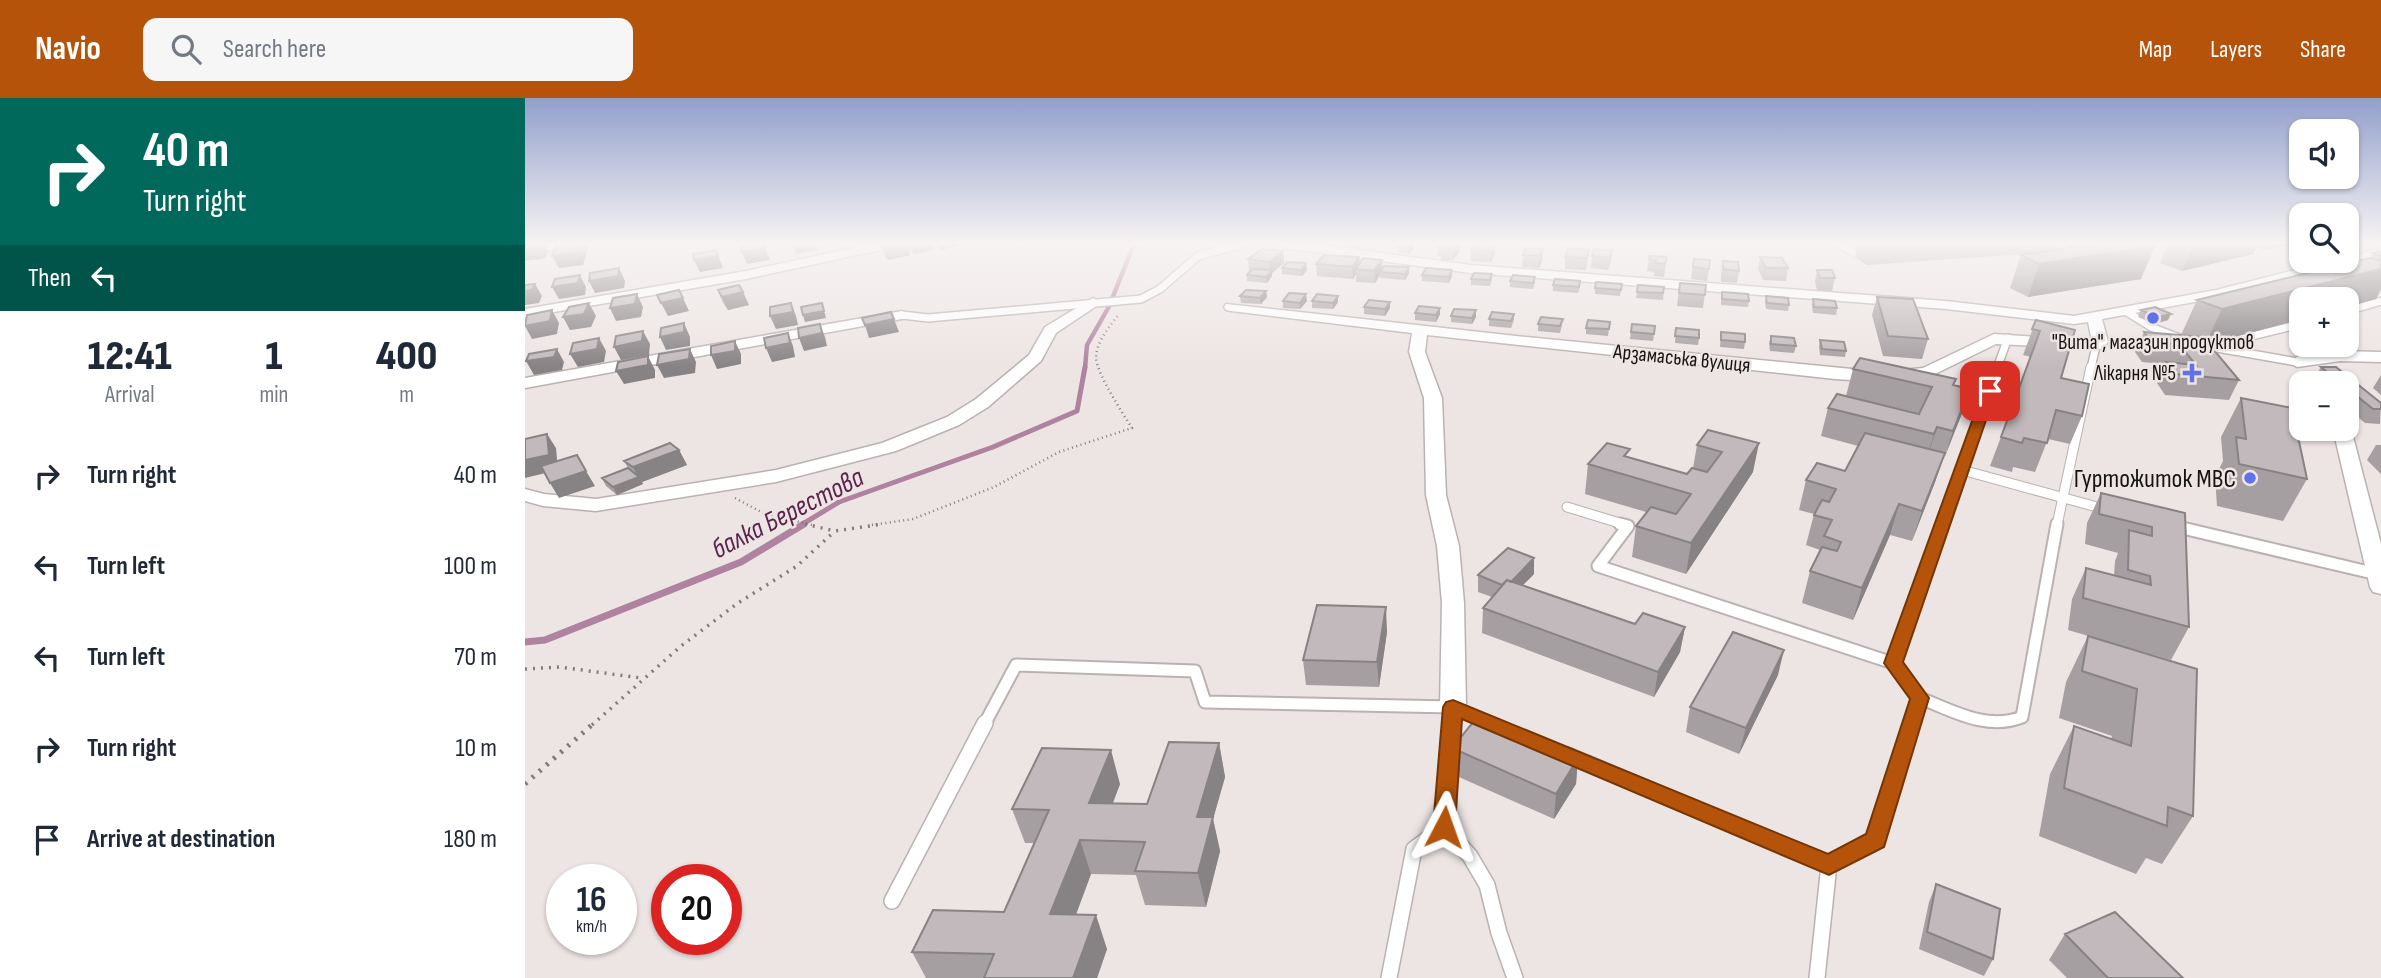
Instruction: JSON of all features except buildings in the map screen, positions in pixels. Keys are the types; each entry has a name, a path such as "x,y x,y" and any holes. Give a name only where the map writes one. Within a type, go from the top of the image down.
{"street":[{"path":"525,313 687,285"},
{"path":"1683,285 1946,305 2074,320 2127,312 2251,285"},
{"path":"525,495 543,500 596,505 663,492 776,476 889,447 953,421 982,403 1035,358 1050,330 1093,302"},
{"name":"Арзамаська вулиця","path":"1231,307 1835,374 1885,376 1928,372 1983,342 2008,338 2096,346"},
{"path":"525,383 902,315"},
{"path":"2094,318 2100,342 2096,346"},
{"path":"1420,330 1417,352 1433,398 1436,495 1448,546 1452,591 1453,707"},
{"path":"2297,362 2340,356 2381,356"},
{"path":"2297,362 2313,371"},
{"path":"2345,441 2380,579"}],"lane":[{"path":"902,315 928,318 1141,299 1165,285"},
{"path":"2359,307 2381,301"},
{"path":"2127,312 2153,328 2206,348 2297,362"},
{"path":"2206,348 2289,327"},
{"path":"1893,663 2008,338"},
{"path":"1567,507 1628,526 1598,566 1893,663 1920,698 1990,723 2010,724 2022,717 2062,499 2096,346"},
{"path":"1962,470 2114,511"},
{"path":"2167,524 2380,579"},
{"path":"892,901 1016,665 1195,671 1205,702 1453,707 1503,728"},
{"path":"1829,865 1876,840 1920,698"},
{"path":"1453,707 1444,827 1470,856 1487,885 1499,933 1515,978"},
{"path":"1553,749 1829,865"},
{"path":"1389,978 1414,849 1444,827"},
{"path":"1817,978 1829,865"}],"path":[{"path":"712,485 763,513 835,531 913,519 995,487 1059,452 1132,428 1112,396 1096,359 1103,338 1121,310 1141,299"},
{"path":"525,784 641,678 738,603 797,566 835,531"},
{"path":"525,669 560,667 641,678"}],"waterway":[{"name":"балка Берестова","path":"1112,299 1118,285"},
{"name":"балка Берестова","path":"1085,368 1087,345 1111,303"},
{"name":"балка Берестова","path":"801,525 839,502 993,447 1077,411 1085,367"},
{"name":"балка Берестова","path":"525,642 545,640 741,562 804,524"}],"place":[{"name":"\"Вита\", магазин продуктов","path":"2153,318"},
{"name":"Лікарня №5","path":"2192,373"},
{"name":"Гуртожиток МВС","path":"2250,478"}],"route":[{"path":"1444,827 1453,707 1829,865 1876,840 1920,698 1893,663 1990,391"}]}
